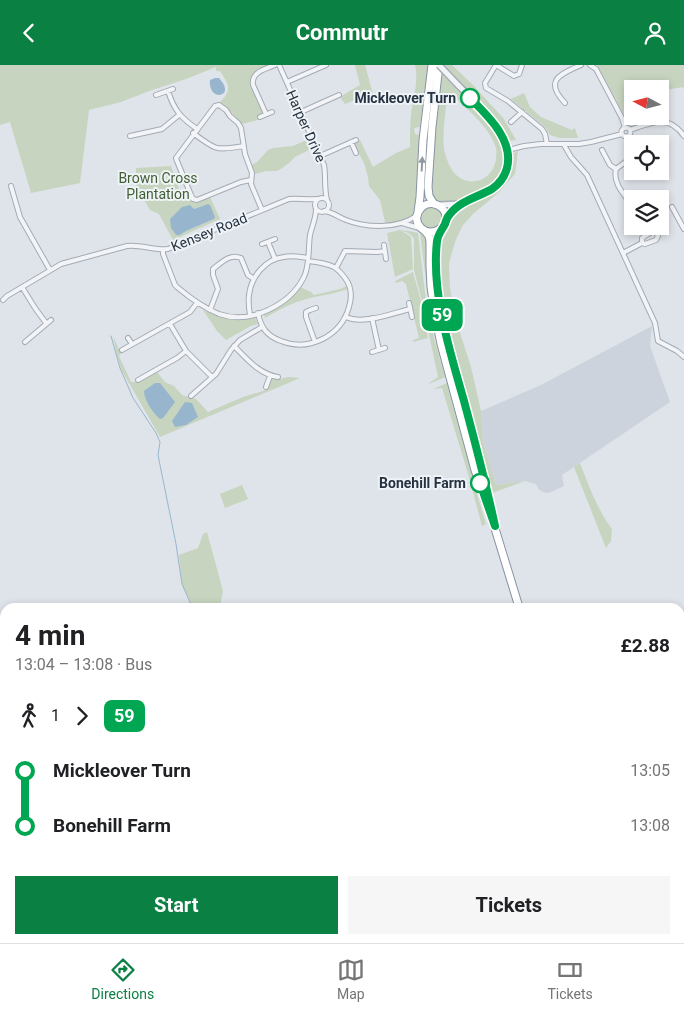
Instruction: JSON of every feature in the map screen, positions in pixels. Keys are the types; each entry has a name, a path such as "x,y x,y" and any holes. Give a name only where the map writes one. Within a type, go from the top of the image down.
{"highway":[{"path":"432,65 425,115 418,224 429,237 431,287 441,344 478,478 495,526"},
{"path":"439,65 428,187 429,196 445,213 444,224 438,236 437,246 440,307 484,476 495,526 517,603"},
{"path":"418,213 425,205 436,204"},
{"path":"424,230 438,231 444,224"}],"street":[{"path":"266,114 252,80 256,73 275,65"},
{"name":"Harper Drive","path":"279,65 320,156 325,172 324,188 328,202"},
{"path":"287,82 326,65"},
{"path":"439,65 482,109 499,131 508,150 509,158 507,168 501,180 490,190 463,203 452,212 444,224"},
{"path":"522,65 519,74 514,76 496,65 485,83 486,88 508,101 544,131 547,143"},
{"path":"565,103 557,97 555,85 557,79 566,72 581,65"},
{"path":"508,150 547,143 564,145 591,143 622,134 625,128 622,118 596,69 590,65"},
{"path":"156,95 173,89"},
{"path":"168,91 179,115 196,129"},
{"path":"330,93 332,98"},
{"path":"301,113 339,95"},
{"path":"251,181 241,182 197,200 193,199 176,159 213,107 219,105 240,125 246,157 252,173 251,184 262,210"},
{"name":"Harper Drive","path":"260,117 272,112"},
{"path":"511,121 522,112"},
{"path":"130,136 162,129 179,115"},
{"path":"669,123 677,127 684,136"},
{"path":"625,128 630,130 645,125"},
{"path":"629,135 630,130"},
{"path":"193,133 215,148 244,146"},
{"path":"320,156 356,140"},
{"path":"351,142 356,153"},
{"path":"564,145 587,175 655,323 658,341 684,357"},
{"path":"602,150 610,165 616,169"},
{"path":"624,163 616,169 615,176 624,194"},
{"path":"11,186 20,217 50,270"},
{"path":"163,250 175,285 197,303 220,314 230,316 240,317 258,313 286,299 304,276 308,260 310,236 315,219 314,202 324,188"},
{"path":"318,198 324,197 335,214"},
{"name":"Kensey Road","path":"2,300 68,261 127,246 163,250 289,199 300,198 307,200 318,198"},
{"path":"307,200 315,208 323,212 335,214 347,221 374,226 402,223 424,230"},
{"path":"315,219 328,208 328,202"},
{"path":"436,204 463,203"},
{"path":"672,207 684,229"},
{"path":"402,223 418,213"},
{"path":"262,244 275,239"},
{"path":"268,242 275,259"},
{"path":"623,253 642,243"},
{"path":"384,245 386,259"},
{"path":"336,268 345,251 385,251"},
{"path":"210,310 218,289 213,269 224,260 232,256 241,258 248,275 254,279"},
{"path":"250,315 248,306 249,293 254,279 264,267 275,259 284,257 308,260 336,268 348,282 351,290 350,304 346,317 331,334 316,342 290,344 272,337 262,327 258,313"},
{"path":"22,287 46,323"},
{"path":"122,350 190,311 197,303"},
{"path":"409,303 412,317"},
{"path":"316,309 310,309 306,312 306,317 316,342"},
{"path":"346,317 352,319 372,318 410,309"},
{"path":"372,318 379,350"},
{"path":"25,342 51,320"},
{"path":"170,323 186,351 212,377"},
{"path":"191,396 217,372 240,340 262,327"},
{"path":"128,338 132,344"},
{"path":"234,346 262,372 278,377"},
{"path":"372,352 385,348"},
{"path":"138,380 186,351"},
{"path":"266,387 270,376"},
{"path":"145,377 147,382"},
{"path":"196,391 201,396"}],"shaded area":[{"path":"652,326 650,346 670,402 562,475 564,486 546,493 539,490 536,484 525,481 496,485 483,442 481,411 541,385"}],"green space":[{"path":"0,65 269,65 255,72 251,80 263,112 257,117 258,120 242,124 226,106 219,103 228,91 228,87 220,71 216,71 216,67 121,102 89,110 80,183 31,193 10,122 0,125"},
{"path":"355,65 365,65 374,98 365,101 362,97 345,104 340,97 360,85"},
{"path":"415,65 428,65 420,127 414,128 415,134 419,135 417,208 408,219 386,224 380,200 369,186 364,163 355,146 355,142 360,140 373,167 410,147 411,114 416,83"},
{"path":"445,65 452,65 473,85 504,119 516,140 509,141 486,110"},
{"path":"597,65 684,65 684,90 683,87 669,89 669,80 624,80 624,114"},
{"path":"440,72 489,122 501,140 505,157 499,178 493,184 466,199 451,203 443,203 436,200 432,194 430,180","holes":["450,93 483,125 496,148 494,167 490,173 480,180 468,181 461,179 453,172 447,159 444,147 444,133 447,96"]},
{"path":"524,93 530,107 541,117 572,130 575,128 578,138 559,138 550,135 545,127 511,99"},
{"path":"309,139 313,148 295,157 281,169 255,174 252,165 268,150 293,146"},
{"path":"518,151 515,174 497,194 463,225 456,239 449,263 450,288 455,317 471,367 481,411 483,442 496,485 525,481 492,493 445,305 440,269 440,251 444,234 454,213 498,188 507,176 512,154"},
{"name":"Brown Cross Plantation","path":"171,166 181,195 187,194 190,200 195,203 210,197 220,219 173,240 159,214 150,210 136,186 136,168","holes":["208,204 214,219 180,235 176,235 171,228 194,209"]},
{"path":"432,207 440,210 443,218 440,226 432,229 424,226 421,218 424,210"},
{"path":"413,228 424,233 427,240 429,304 420,233"},
{"path":"398,230 418,233 425,293 434,338 445,377 429,384 438,377 414,270 414,239 411,235 401,231 411,237 413,269 395,277 387,233"},
{"path":"413,272 428,338 413,342 413,340 419,338 406,284 402,281 396,283 395,281"},
{"path":"347,286 348,289 309,298 281,309 265,318 264,314 284,303 300,287 314,295"},
{"path":"203,310 228,318 242,319 255,317 258,324 226,340 217,331"},
{"path":"113,336 121,354 119,356 131,382 138,382 157,372 165,382 174,386 182,395 196,399 208,412 243,397 266,390 272,378 300,378 160,437 122,371"},
{"path":"447,383 486,524 482,526 442,388 433,389"},
{"path":"580,463 590,489 612,529 611,541 606,548 574,467"},
{"path":"242,485 248,499 225,508 220,494"},
{"path":"207,532 223,591 221,603 190,603 182,584 179,555 198,548 203,534"}],"water":[{"path":"219,78 224,84 224,93 218,95 212,91 210,80"},
{"path":"208,204 215,217 214,219 180,235 176,235 171,228 170,219 182,207 190,205 194,209"},
{"path":"155,383 160,383 175,402 163,418 160,419 149,406 144,395 144,391"},
{"path":"185,402 192,403 198,417 186,425 175,427 172,421"}],"waterway":[{"path":"111,336 120,368 133,398 160,442 158,455 182,584 190,603"}],"bus line":[{"name":"59","path":"470,98 482,109 499,131 509,156 507,168 501,180 485,193 454,209 446,220 438,240 438,290 443,321 484,476 495,526 480,483"}],"place":[{"name":"Mickleover Turn","path":"470,98"},
{"name":"Bonehill Farm","path":"480,483"}]}
